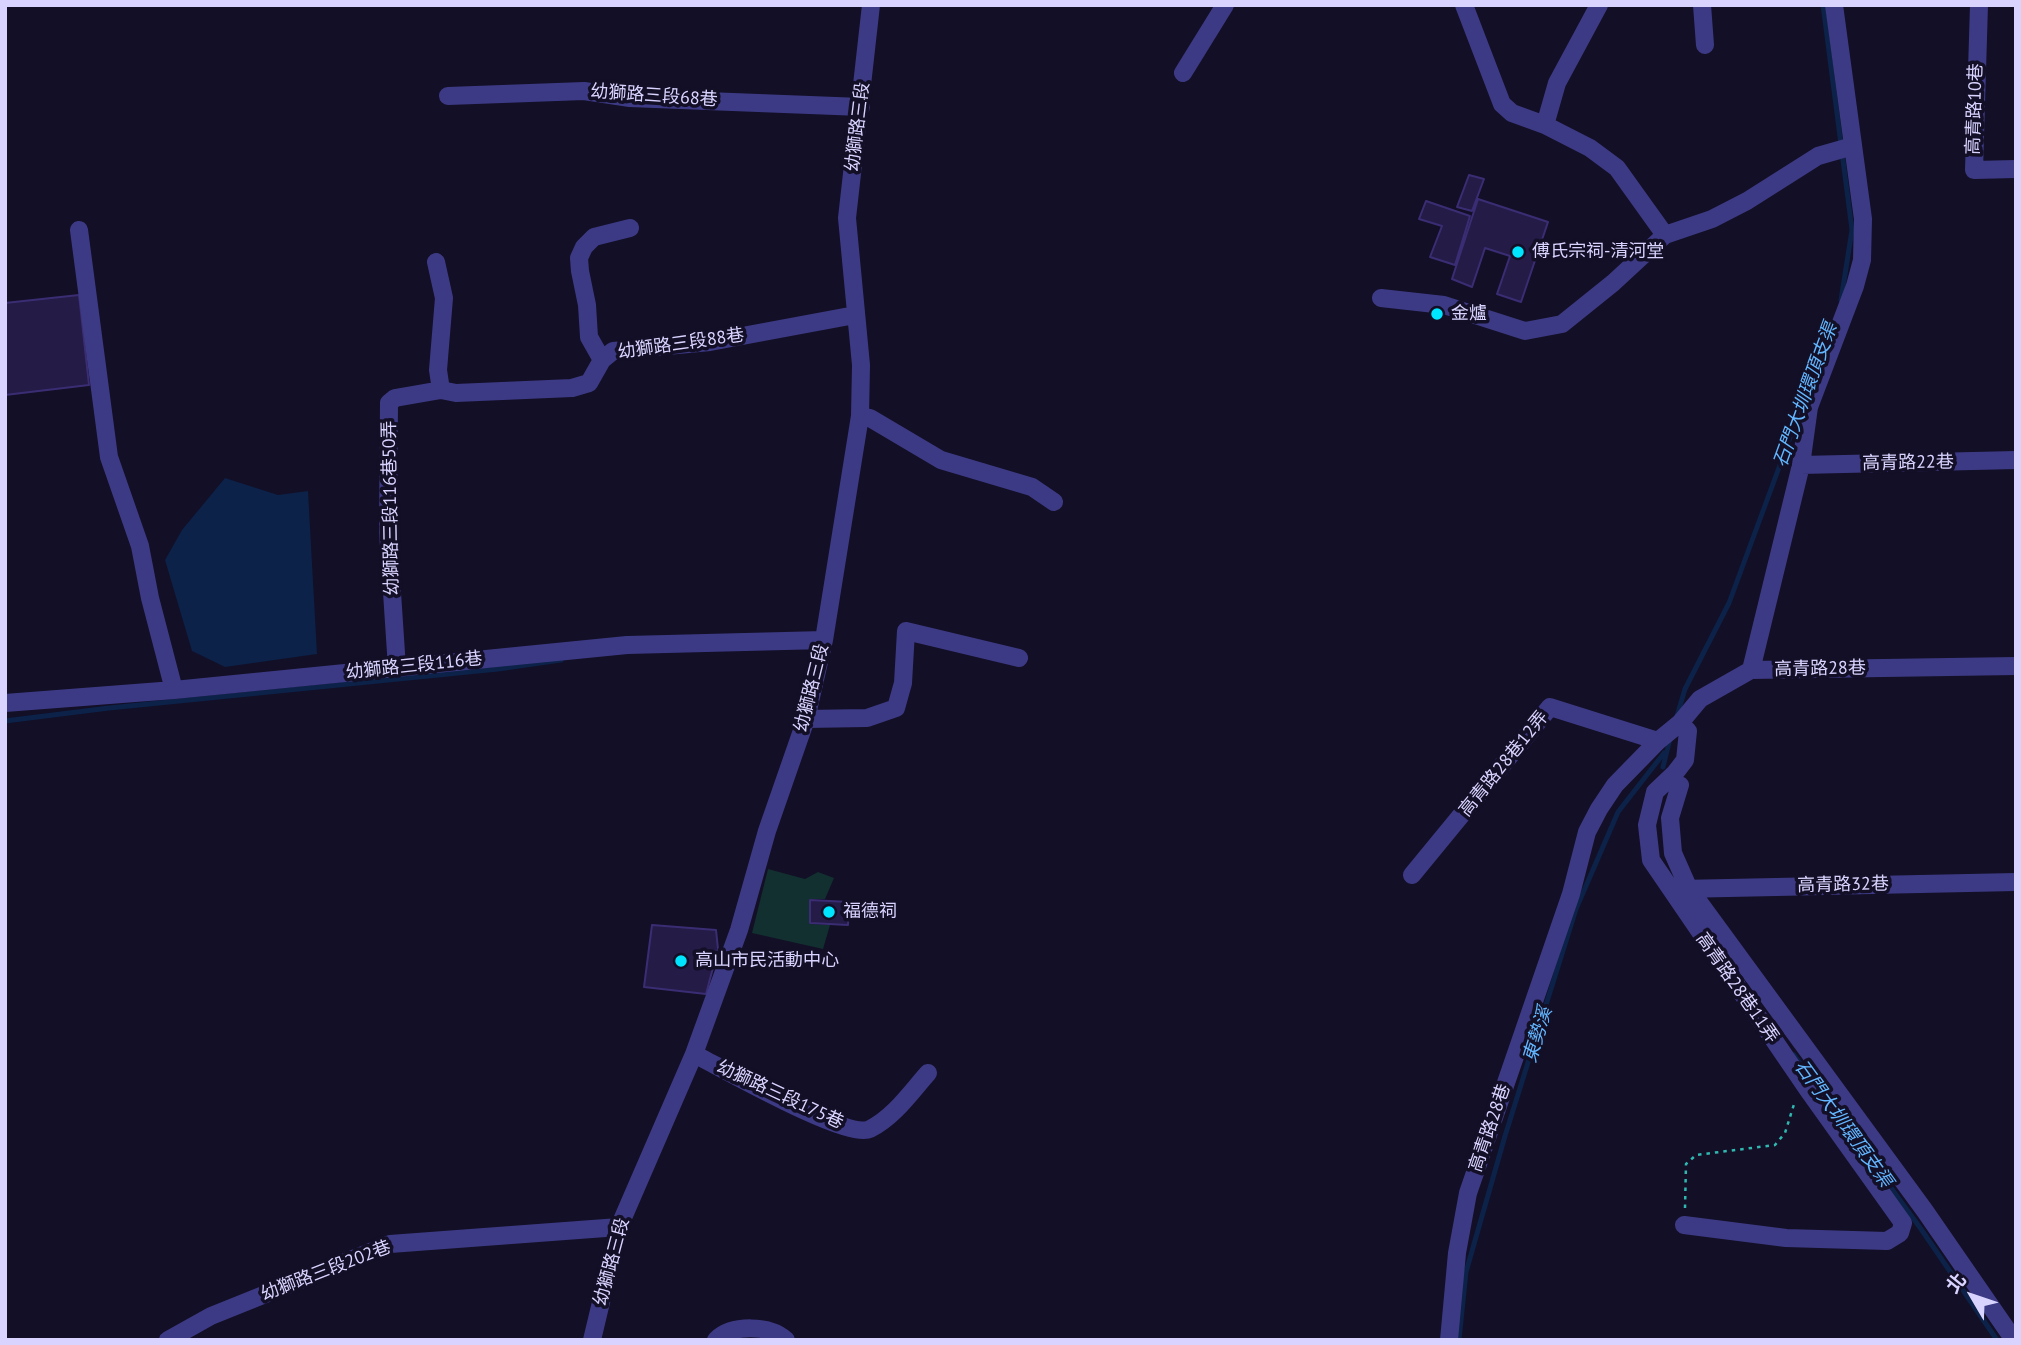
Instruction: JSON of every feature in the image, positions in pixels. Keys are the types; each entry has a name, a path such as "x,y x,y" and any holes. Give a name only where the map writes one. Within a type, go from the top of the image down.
{"street":[{"name":"幼獅路三段","path":"592,1340 619,1227 694,1054 739,930 767,831 806,719 824,640 860,416 860,365 847,218 872,5"},
{"path":"1183,73 1225,5"},
{"path":"1464,5 1502,104 1512,113 1545,125 1590,148 1617,168 1665,235"},
{"path":"1545,125 1557,83 1599,5"},
{"path":"1702,5 1705,45"},
{"name":"高青路28巷","path":"1751,670 1801,465 1810,407 1856,286 1862,260 1863,219 1834,5"},
{"name":"高青路10巷","path":"1979,5 1973,170 2016,169"},
{"name":"幼獅路三段68巷","path":"448,96 584,91 630,98 861,107"},
{"path":"1381,298 1444,305 1525,331 1562,324 1613,283 1665,235 1712,219 1747,201 1818,156 1853,146"},
{"path":"602,360 589,337 579,258 584,247 594,237 631,228"},
{"path":"79,230 109,457 140,546 150,598 174,690"},
{"path":"436,262 444,298 438,370 441,390"},
{"name":"幼獅路三段88巷","path":"441,390 456,393 572,388 589,383 602,360 613,351 710,342 855,315"},
{"name":"幼獅路三段116巷50弄","path":"397,668 388,532 389,403 395,398 441,390"},
{"path":"860,416 870,418 941,460 1032,487 1054,502"},
{"name":"高青路22巷","path":"1801,465 2016,460"},
{"path":"806,719 867,718 896,708 903,683 906,631 1019,658"},
{"name":"幼獅路三段116巷","path":"5,702 174,690 627,645 824,640"},
{"name":"高青路28巷","path":"1449,1340 1457,1253 1468,1192 1571,894 1587,832 1615,785 1658,741 1680,723 1700,699 1751,670 2016,666"},
{"name":"高青路28巷12弄","path":"1412,876 1550,707 1658,741"},
{"name":"高青路28巷11弄","path":"1680,723 1688,731 1685,760 1655,792 1647,825 1651,860 1808,1090 1903,1223 1900,1233 1887,1241 1799,1238 1684,1225"},
{"path":"1681,785 1670,818 1673,853 1688,887 1925,1211 2014,1340"},
{"name":"高青路32巷","path":"1670,891 1688,887 2016,882"},
{"name":"幼獅路三段175巷","path":"694,1054 789,1103 856,1131 869,1130 893,1112 928,1073"},
{"name":"幼獅路三段202巷","path":"168,1340 211,1316 390,1244 619,1227"},
{"path":"716,1340 723,1333 740,1327 779,1334 786,1340"}],"path":[{"path":"1684,1225 1686,1164 1696,1155 1775,1145 1785,1133 1796,1099 1808,1090"}],"green space":[{"path":"768,869 805,879 818,872 834,878 825,899 809,899 809,924 830,925 823,949 752,933"}],"water":[{"path":"225,478 278,495 308,491 317,654 225,667 192,651 165,560 182,530"}],"building":[{"path":"1469,175 1484,179 1472,211 1457,207"},
{"name":"傅氏宗祠-清河堂","path":"1478,199 1548,222 1521,302 1497,294 1510,256 1485,248 1472,287 1452,279"},
{"path":"1426,201 1470,216 1455,265 1430,257 1442,226 1419,219"},
{"path":"79,295 89,385 5,395 5,303"},
{"name":"福德祠","path":"810,900 849,902 848,925 810,923"},
{"name":"高山市民活動中心","path":"652,925 716,930 718,949 706,994 644,987"}],"waterway":[{"name":"石門大圳環頂支渠","path":"1823,5 1852,230 1841,300"},
{"name":"石門大圳環頂支渠","path":"1677,716 1685,689 1729,603 1801,408"},
{"path":"5,721 561,660"},
{"name":"東勢溪","path":"1663,767 1670,739"},
{"name":"東勢溪","path":"1459,1340 1466,1272 1505,1136 1576,909 1618,812 1664,753"},
{"name":"石門大圳環頂支渠","path":"1794,1055 1921,1229 1997,1340"}],"place":[{"name":"傅氏宗祠-清河堂","path":"1518,252"},
{"name":"金爐","path":"1437,314"},
{"name":"福德祠","path":"829,912"},
{"name":"高山市民活動中心","path":"681,961"}]}
